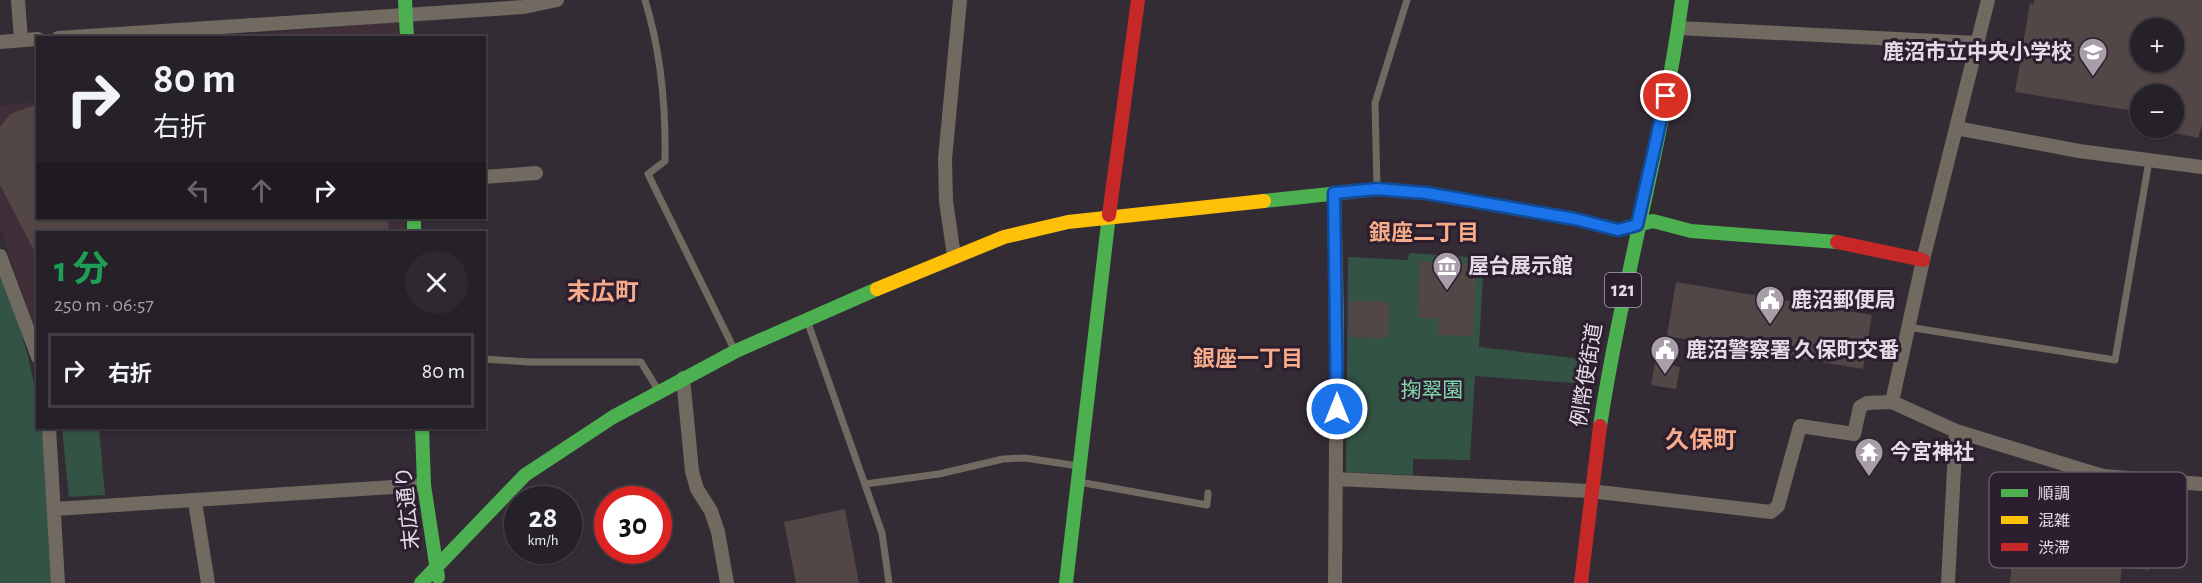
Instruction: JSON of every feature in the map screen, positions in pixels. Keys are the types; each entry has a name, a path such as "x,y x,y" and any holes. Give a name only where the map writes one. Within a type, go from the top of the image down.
{"main road":[{"path":"1066,583 1120,120 1138,0"},
{"name":"例幣使街道","path":"1581,583 1590,491 1616,322 1660,128 1682,0"},
{"path":"405,7 406,36"},
{"path":"421,583 525,475 613,417 735,351 954,256 1004,237 1068,222 1377,189 1426,193 1575,219 1618,230 1653,221 1691,231 1824,239 1923,260"},
{"name":"末広通り","path":"422,429 424,485 439,583"}],"street":[{"path":"18,0 21,40"},
{"path":"80,36 405,7 524,7 557,0"},
{"path":"954,256 946,201 945,159 960,0"},
{"path":"1892,402 1923,260 1988,0"},
{"path":"1678,28 1977,43"},
{"path":"0,42 36,39"},
{"path":"1956,128 2149,162 2202,167"},
{"path":"486,177 536,174"},
{"path":"1334,193 1337,479 1335,583"},
{"path":"0,256 36,352"},
{"path":"683,378 692,471 697,489 711,511 718,532 727,583"},
{"path":"1337,479 1590,491 1771,512 1778,506 1800,426 1854,434 1860,406 1867,403 1892,402 1956,431 2090,472"},
{"path":"49,429 58,583"},
{"path":"1948,583 1956,431"},
{"path":"2187,483 2202,484"},
{"path":"55,509 195,502 424,485"},
{"path":"195,502 208,583"}],"lane":[{"path":"645,0 653,26 666,115 665,161 648,174 735,351"},
{"path":"1377,189 1375,103 1407,0"},
{"path":"1908,327 2115,360 2149,162"},
{"path":"807,320 882,533 889,583"},
{"path":"486,359 529,362 641,362 659,392"},
{"path":"865,484 939,474 1003,459 1025,458 1081,466"},
{"path":"1079,482 1207,505 1208,493"}],"shaded area":[{"path":"398,22 399,36 234,36"},
{"path":"36,102 36,219 405,219 405,231 36,231 36,334 0,227 0,106"}],"green space":[{"name":"掬翠園","path":"1409,253 1484,258 1479,347 1590,360 1587,384 1475,376 1470,460 1413,459 1413,475 1346,472 1348,257 1408,260"},
{"path":"0,272 31,367 36,400 36,429 43,429 52,583 0,583"},
{"path":"62,429 99,429 105,495 69,497"}],"building":[{"path":"2034,0 2202,0 2202,125 2198,138 2184,135 2184,84 2130,84 2130,110 2015,92 2030,3 2034,4"},
{"path":"36,105 36,219 388,219 389,231 36,231 36,254 0,185 0,127 10,114"},
{"name":"屋台展示館","path":"1420,262 1476,264 1473,336 1438,335 1438,318 1418,318"},
{"name":"鹿沼郵便局","path":"1676,282 1872,315 1863,369 1667,336"},
{"path":"1349,301 1389,302 1388,338 1349,337"},
{"name":"鹿沼警察署 久保町交番","path":"1655,362 1680,367 1676,389 1651,385"},
{"path":"845,509 859,583 796,583 784,522"},
{"path":"2011,568 2122,568 2120,583 2010,583"}],"traffic: fast":[{"path":"405,0 407,36"},
{"path":"1600,426 1619,319 1664,107 1682,0"},
{"path":"1264,201 1377,189 1426,193 1575,219 1618,230 1653,221 1691,231 1837,242"},
{"path":"1066,583 1109,215"},
{"path":"414,219 414,231"},
{"path":"421,583 525,475 613,417 736,351 877,289"},
{"path":"422,429 424,485 438,577"}],"traffic: slow":[{"path":"877,289 1004,237 1068,222 1264,201"}],"traffic: jam":[{"path":"1109,215 1138,0"},
{"path":"1837,242 1923,260"},
{"path":"1581,583 1600,426"}],"place":[{"name":"鹿沼市立中央小学校","path":"2093,78"},
{"name":"屋台展示館","path":"1447,292"},
{"name":"鹿沼郵便局","path":"1770,326"},
{"name":"鹿沼警察署 久保町交番","path":"1665,376"},
{"name":"今宮神社","path":"1869,478"}],"district":[{"name":"銀座二丁目","path":"1424,233"},
{"name":"末広町","path":"603,293"},
{"name":"銀座一丁目","path":"1248,359"},
{"name":"久保町","path":"1701,441"}],"route":[{"path":"1337,409 1334,193 1377,189 1426,193 1575,219 1618,230 1637,225 1666,96"}]}
